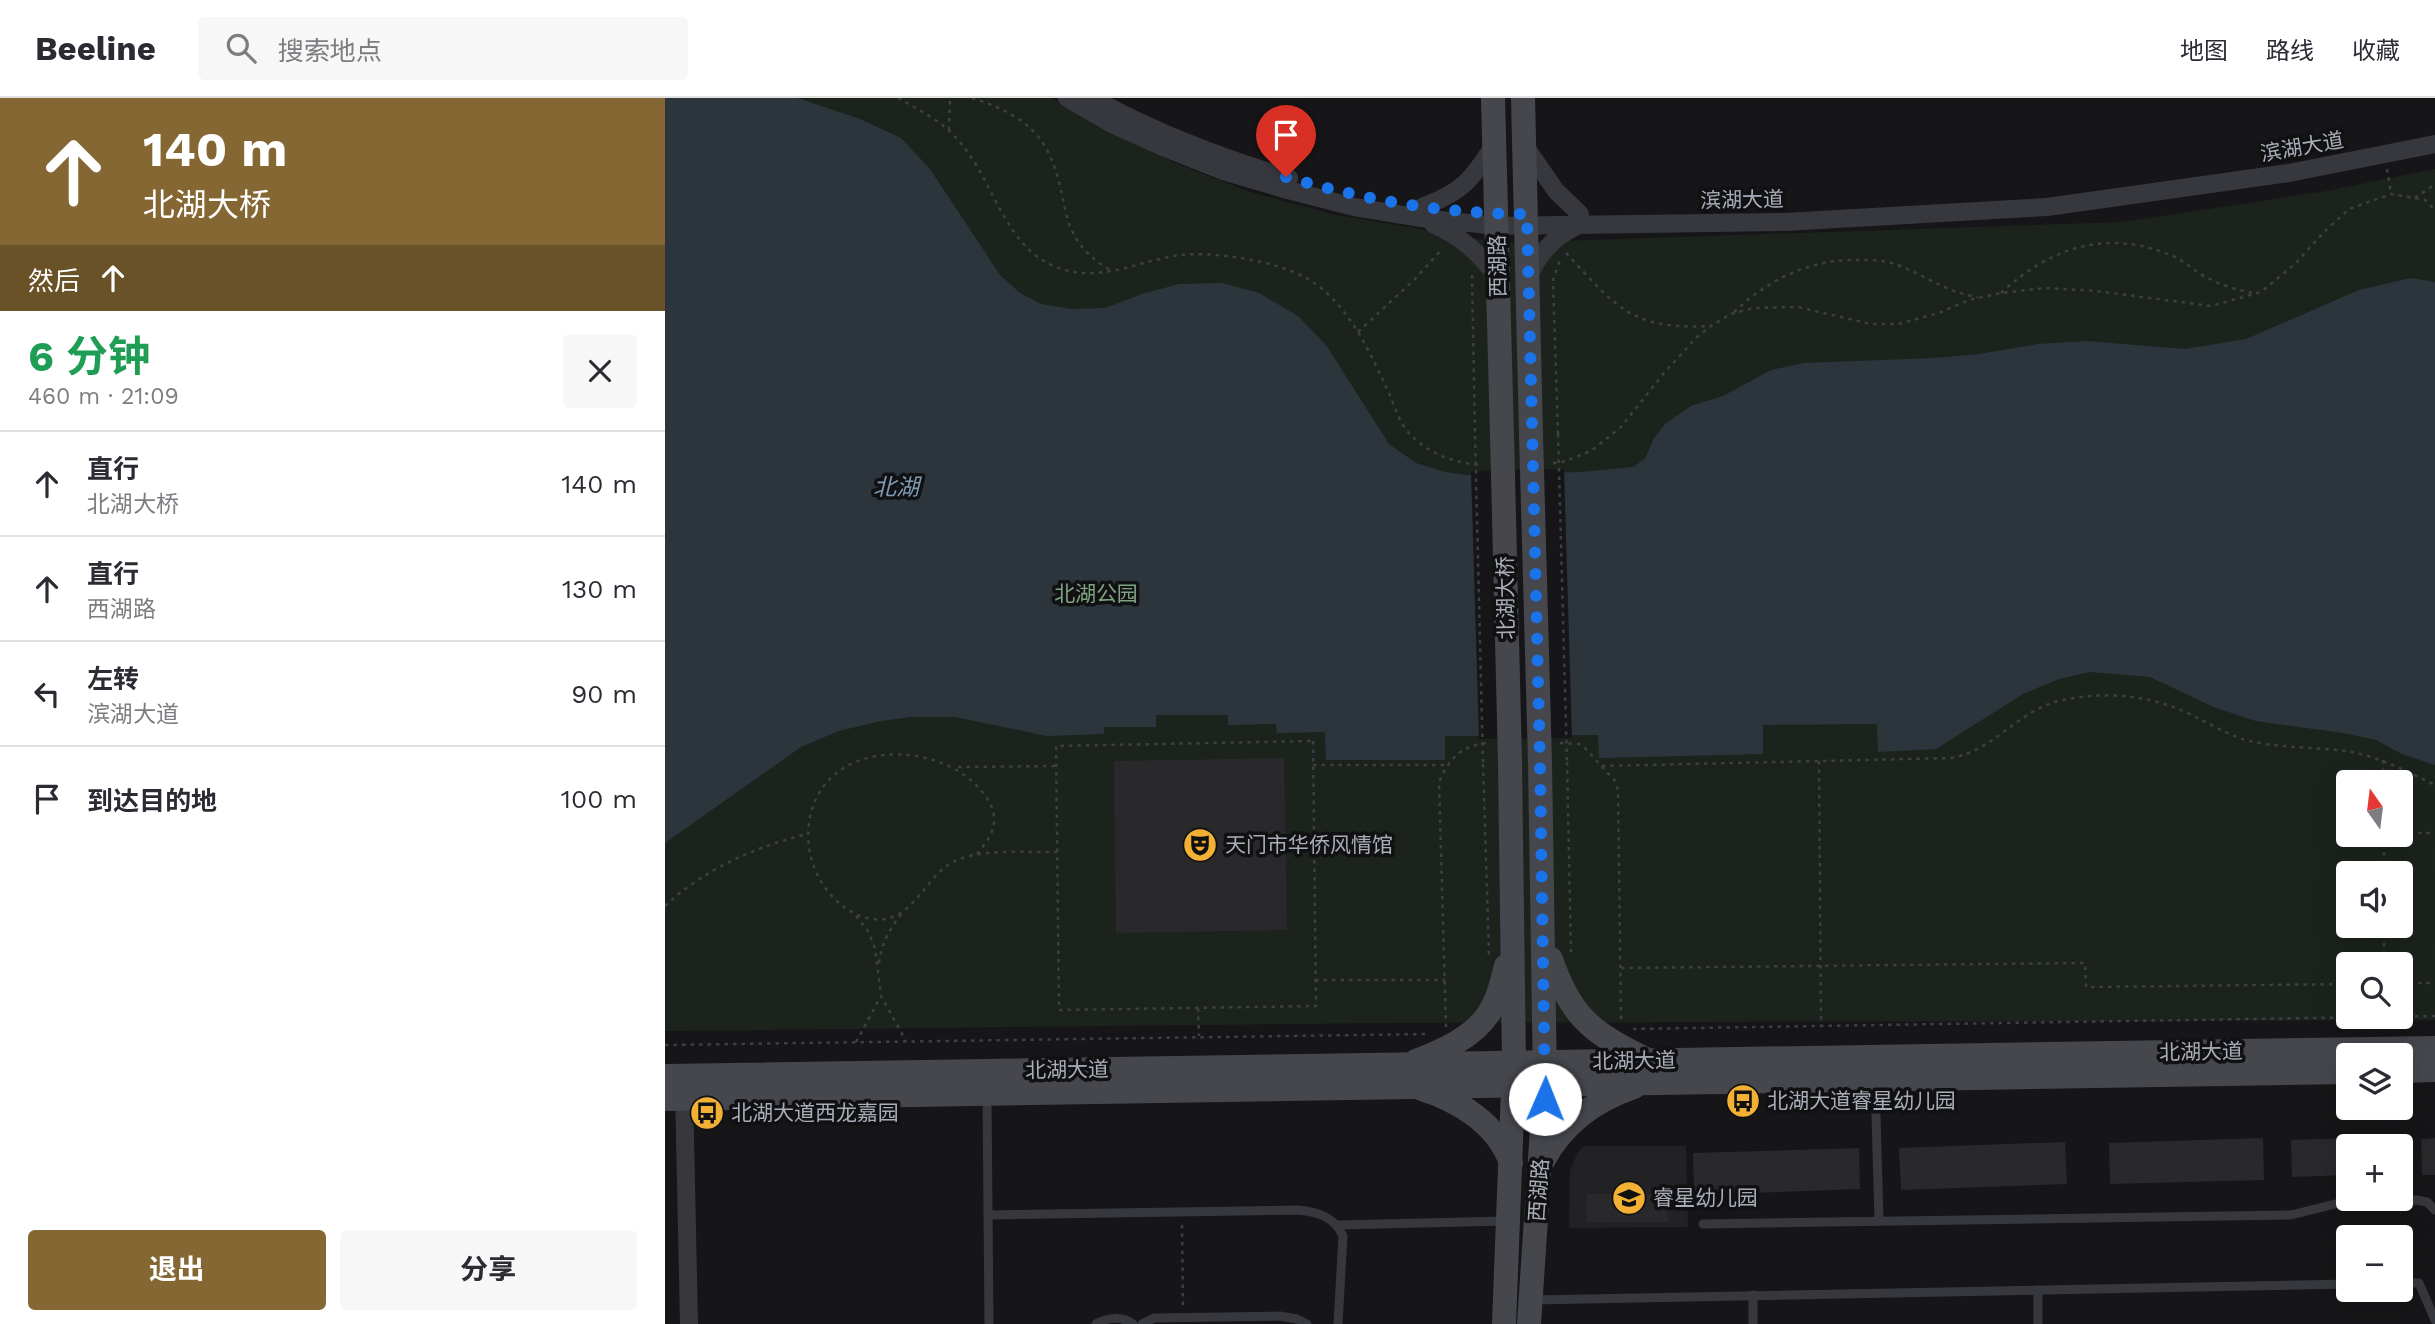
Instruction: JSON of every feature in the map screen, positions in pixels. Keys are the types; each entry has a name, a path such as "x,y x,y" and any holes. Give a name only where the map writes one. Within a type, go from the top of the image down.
{"main road":[{"name":"西湖路","path":"1493,98 1502,435"},
{"name":"西湖路","path":"1523,98 1531,434"},
{"name":"北湖大桥","path":"1531,434 1540,762"},
{"name":"北湖大桥","path":"1502,435 1510,762"},
{"name":"西湖路","path":"1504,1324 1514,1073 1510,762"},
{"name":"西湖路","path":"1530,1312 1545,1073 1540,762"},
{"path":"1541,1165 1553,1143 1575,1118 1649,1071 1591,1028 1576,1011 1561,988 1543,937"},
{"path":"1512,1166 1496,1134 1476,1117 1407,1075 1479,1026 1490,1012 1498,993 1514,939"},
{"name":"北湖大道","path":"675,1087 1649,1071 2435,1048"},
{"path":"2413,1071 2435,1070"},
{"name":"北湖大道","path":"1649,1071 1875,1078 2336,1072"},
{"name":"北湖大道","path":"675,1087 987,1093 1407,1075"}],"street":[{"name":"滨湖大道","path":"1066,98 1110,123 1223,171 1284,189 1354,207 1497,220 1785,222 2047,207 2262,177 2435,144"},
{"name":"滨湖大道","path":"1092,98 1161,132 1229,159 1356,197 1421,212"},
{"name":"滨湖大道","path":"1580,219 2046,195 2287,162 2435,133"},
{"path":"1494,145 1463,186 1421,212 1474,248 1498,278"},
{"path":"1524,145 1556,191 1580,219 1560,247 1535,262 1528,277"},
{"path":"675,1087 689,1324"}],"lane":[{"path":"1875,1078 1879,1220"},
{"path":"987,1093 989,1324"},
{"path":"1703,1224 2291,1215 2347,1200 2417,1200 2427,1202 2435,1210"},
{"path":"988,1215 1298,1210 1316,1212 1338,1225 1509,1221"},
{"path":"1338,1225 1343,1236 1338,1324"},
{"path":"2413,1283 2419,1283 2435,1320"},
{"path":"1530,1312 1752,1296 2336,1284"},
{"path":"2038,1290 2038,1324"},
{"path":"1752,1296 1753,1324"},
{"path":"1142,1324 1145,1320 1154,1318 1280,1316 1307,1324"},
{"path":"1096,1324 1119,1318 1133,1324"}],"path":[{"path":"898,98 949,130 960,141 981,172 1016,235 1035,257 1057,268 1088,275 1178,256 1206,254 1239,257 1308,279 1336,303 1358,332 1405,428 1425,448 1452,460 1489,465"},
{"path":"949,130 950,98"},
{"path":"972,98 1008,112 1037,136 1046,148 1053,166 1067,223 1095,261 1112,271"},
{"path":"2384,155 2391,194"},
{"path":"2415,198 2435,184"},
{"path":"1731,314 1755,308 1798,307 1871,324 1898,324 1982,297 2045,288 2096,291 2211,306 2261,292 2296,263 2349,209 2391,194 2425,200 2435,209"},
{"path":"1358,332 1415,279 1455,234"},
{"path":"2001,293 2023,273 2059,253 2096,242 2136,246 2175,258 2227,287 2256,293"},
{"path":"1560,247 1611,301 1630,315 1679,327 1711,326"},
{"path":"1560,247 1553,280 1571,963"},
{"path":"1548,463 1560,463 1591,451 1621,427 1664,373 1711,326 1774,281 1806,266 1837,260 1896,264 1960,295 1982,297"},
{"path":"1471,269 1489,962"},
{"path":"1602,766 1951,758 1968,755 1983,748 2020,718 2039,707 2086,696 2113,695 2160,702 2246,740 2347,751 2383,760 2435,785"},
{"path":"1313,741 1313,765 1315,1006 1059,1010 1056,746 1313,741"},
{"path":"906,1041 881,996 875,948 868,931 823,884 811,862 808,834 816,798 829,780 848,766 866,758 890,754 940,760 964,772 991,804 994,819 992,831 977,854"},
{"path":"2383,760 2383,770"},
{"path":"1819,761 1821,1026"},
{"path":"1313,765 1449,765"},
{"path":"954,767 1056,766"},
{"path":"2413,833 2435,833"},
{"path":"665,906 742,855 808,834"},
{"path":"878,970 881,946 888,932 947,865 977,854 1057,852"},
{"path":"856,916 869,919 888,918 904,911"},
{"path":"1621,968 2085,963 2086,987 2336,984"},
{"path":"1315,981 1445,980"},
{"path":"2413,983 2435,983"},
{"path":"856,1042 881,996"},
{"path":"1198,1008 1199,1036"},
{"path":"2413,1016 2435,1016"},
{"path":"1630,1029 2336,1018"},
{"path":"1446,1030 1452,1027"},
{"path":"665,1045 1431,1033"},
{"path":"1181,1212 1183,1317"}],"shaded area":[{"name":"睿星幼儿园","path":"1584,1146 1686,1146 1688,1227 1569,1228 1570,1170 1578,1152"}],"green space":[{"name":"北湖公园","path":"665,98 1052,98 1099,127 1178,164 1247,191 1331,214 1503,243 2122,222 2327,191 2435,169 2435,1020 2413,1020 2413,952 2336,952 2336,1020 1380,1023 665,1031"}],"water":[{"name":"北湖","path":"665,98 797,98 860,119 901,138 930,169 1000,275 1020,293 1041,304 1071,309 1105,308 1179,284 1222,283 1259,293 1298,316 1326,345 1389,444 1416,463 1445,472 1467,475 1581,472 1633,467 1645,459 1654,438 1665,424 1691,406 1723,396 1771,370 1804,363 1934,358 2038,344 2086,341 2185,349 2246,339 2359,290 2411,278 2435,282 2435,765 2402,754 2376,740 2256,721 2216,708 2150,677 2090,672 2059,679 2023,694 1936,749 1878,752 1877,724 1763,725 1763,754 1599,758 1598,735 1445,736 1445,760 1326,760 1325,732 1277,733 1276,724 1228,725 1228,715 1156,715 1156,727 1104,727 1104,734 1047,736 955,717 911,717 839,731 801,747 665,843"}],"pier":[{"path":"1564,469 1572,738 1479,739 1471,471"}],"building":[{"name":"天门市华侨风情馆","path":"1284,758 1287,930 1116,933 1114,761"},
{"path":"2263,1138 2264,1180 2110,1184 2109,1143"},
{"path":"2336,1138 2336,1175 2292,1177 2291,1140"},
{"path":"2435,1138 2435,1175 2422,1175 2421,1139"},
{"path":"2065,1142 2067,1184 1901,1190 1899,1148"},
{"path":"1859,1148 1860,1189 1694,1195 1693,1153"},
{"path":"1587,1194 1668,1194 1668,1222 1586,1222"}],"place":[{"name":"天门市华侨风情馆","path":"1200,845"},
{"name":"北湖大道睿星幼儿园","path":"1743,1101"},
{"name":"北湖大道西龙嘉园","path":"707,1113"},
{"name":"睿星幼儿园","path":"1629,1198"}],"route":[{"path":"1286,177 1356,197 1471,212 1527,214 1545,1099"}]}
